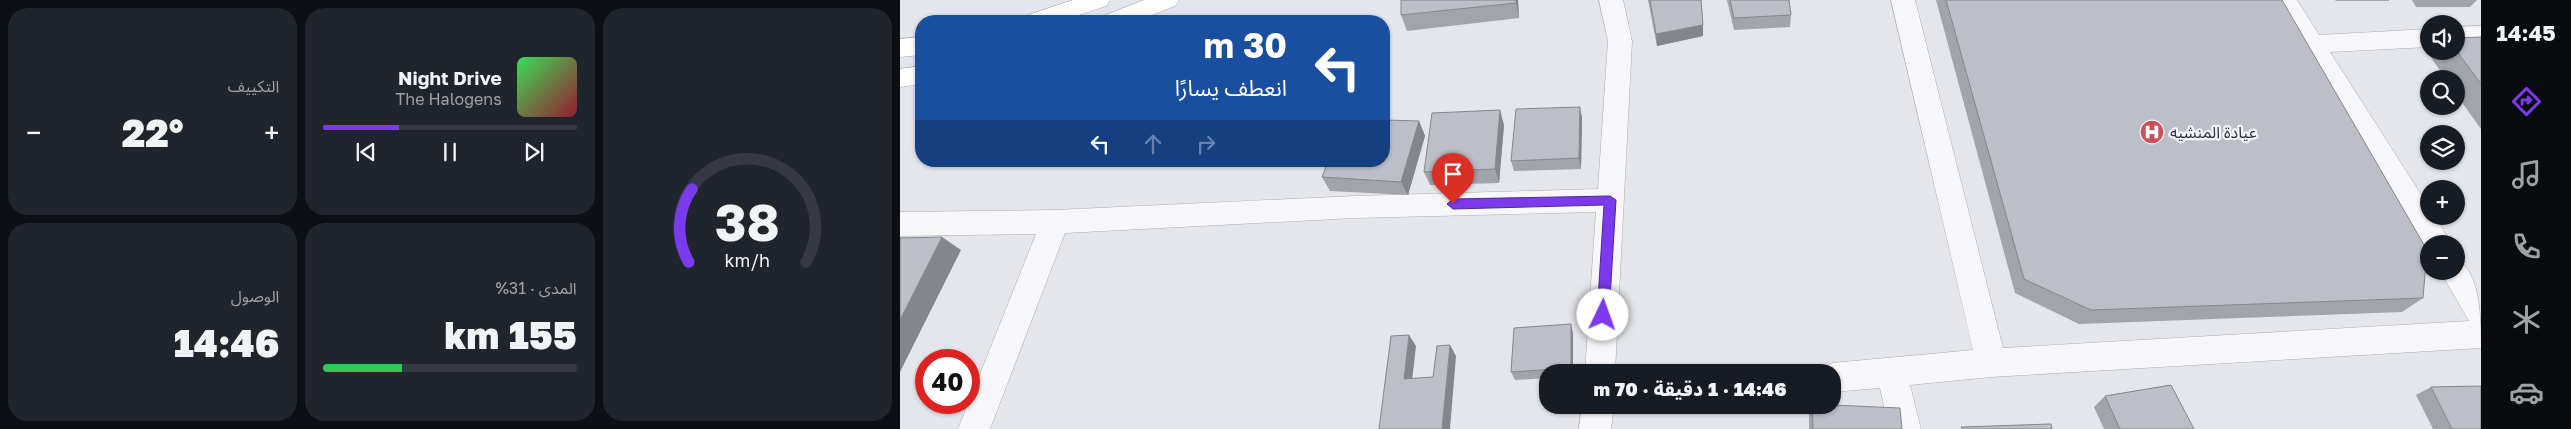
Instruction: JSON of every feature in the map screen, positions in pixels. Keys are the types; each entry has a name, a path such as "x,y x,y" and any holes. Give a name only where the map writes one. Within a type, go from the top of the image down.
{"main road":[{"path":"1054,15 1098,0"},
{"path":"1129,15 1167,0"},
{"path":"900,48 915,47"},
{"path":"900,78 915,76"}],"street":[{"path":"1600,364 1620,42 1611,0"},
{"path":"1902,0 1991,363"},
{"path":"2285,0 2431,235"},
{"path":"2465,36 2481,35"},
{"path":"2312,44 2420,38"},
{"path":"900,224 1055,222 1355,207 1610,200"},
{"path":"974,429 1055,222"},
{"path":"2460,280 2481,315"},
{"path":"1841,377 1991,363 2481,334"},
{"path":"1892,372 1906,429"},
{"path":"1596,429 1597,414"}],"building":[{"path":"1401,0 1516,0 1516,3 1401,15"},
{"path":"1650,0 1701,0 1703,25 1656,34"},
{"path":"1730,0 1789,0 1791,15 1734,18"},
{"name":"عيادة المنشيه","path":"1946,0 2282,0 2420,238 2420,280 2424,280 2423,298 2091,310 2024,279"},
{"path":"2481,37 2481,84 2463,60 2465,60 2465,38"},
{"path":"1580,107 1579,158 1511,161 1516,109"},
{"path":"1500,110 1495,169 1424,172 1432,113"},
{"path":"1390,120 1419,121 1401,182 1322,177 1326,167 1390,167"},
{"path":"942,237 900,320 900,238"},
{"path":"1571,324 1571,364 1539,364 1539,370 1511,372 1514,328"},
{"path":"1409,335 1404,379 1433,377 1437,346 1450,345 1442,429 1379,429 1391,336"},
{"path":"2171,385 2194,429 2120,429 2105,396"},
{"path":"2481,386 2481,429 2452,429 2431,387"},
{"path":"1841,405 1900,408 1902,429 1813,429 1812,414 1841,414"},
{"path":"2051,424 2052,429 1962,429 1961,427"}],"place":[{"name":"عيادة المنشيه","path":"2152,132"}],"route":[{"path":"1453,204 1610,200 1603,315"}]}
